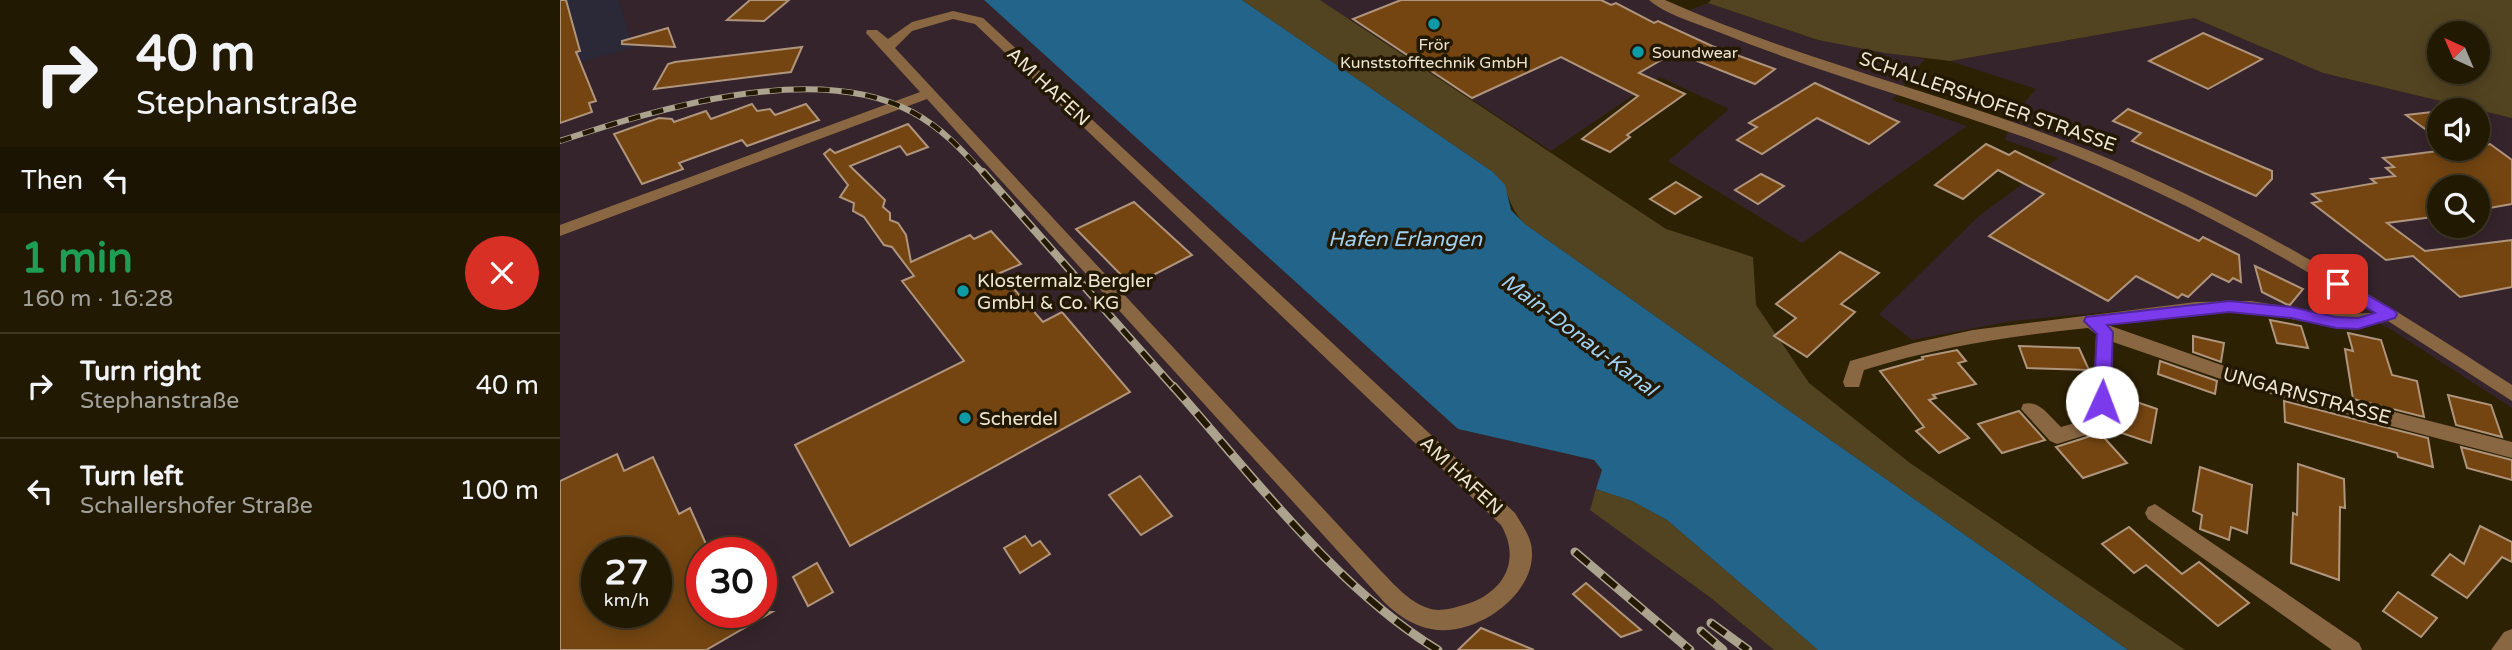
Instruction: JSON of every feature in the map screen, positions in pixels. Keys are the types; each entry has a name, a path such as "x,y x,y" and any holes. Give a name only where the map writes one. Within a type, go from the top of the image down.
{"street":[{"name":"SCHALLERSHOFER STRASSE","path":"1655,0 1750,41 2099,160 2251,234 2389,314 2512,394"},
{"name":"AM HAFEN","path":"953,15 979,21 1508,519 1520,540 1522,557 1516,578 1506,591 1492,605 1452,618 1432,620 1399,603 1373,578 888,48 894,37 905,29 928,20 953,15"},
{"path":"872,33 888,48"},
{"path":"560,232 930,93"},
{"path":"2030,409 2057,436 2101,423 2099,326 2229,306 2291,312 2336,322 2358,323 2389,314"},
{"name":"UNGARNSTRASSE","path":"1852,382 1856,366 1931,344 2017,328 2099,326 2247,381 2512,450"},
{"path":"2155,513 2351,650"},
{"path":"2502,650 2512,639"}],"shaded area":[{"path":"560,0 619,0 634,48 560,68"},
{"path":"619,0 984,0 1458,429 1594,460 1602,470 1591,510 1711,598 1774,650 560,650 560,68 633,48"},
{"path":"1242,0 1320,0 1666,229 1753,257 1756,305 1809,383 1910,463 2185,650 2128,650 1525,224 1493,172"},
{"path":"1320,0 1650,0 1679,14 1708,3 1818,40 1925,59 1892,100 1967,126 1802,243 1668,161 1729,109 1660,77 1551,151"},
{"path":"1711,0 2512,0 2512,118 2490,113 2490,98 2428,98 2323,73 2194,18 1950,61 1885,53 1818,40 1708,3"},
{"path":"2194,18 2323,73 2428,98 2427,161 2490,161 2490,113 2512,118 2512,408 2392,330 2359,313 2351,318 2257,303 2225,301 2012,321 1912,340 1879,314 1980,215 2058,158 2005,140 2013,116 2036,89 1950,61"},
{"path":"1596,489 1632,501 1667,520 1818,650 1774,650 1711,598 1590,510"}],"water":[{"name":"Hafen Erlangen","path":"984,0 1242,0 1493,172 1505,185 1511,210 1525,224 2128,650 1818,650 1667,520 1632,501 1596,489 1602,470 1594,460 1458,429"}],"building":[{"path":"560,0 566,0 580,51 576,52 596,101 589,103 592,112 560,123"},
{"path":"750,0 789,0 764,21 727,20"},
{"path":"1401,0 1601,0 1611,5 1616,3 1654,23 1658,21 1712,46 1775,69 1755,84 1675,52 1639,73 1685,94 1627,135 1630,137 1610,152 1582,139 1638,96 1561,57 1472,98 1353,19"},
{"path":"668,28 675,47 622,44 622,41"},
{"path":"2203,33 2262,59 2208,89 2149,61"},
{"path":"802,47 791,72 654,89 668,64 675,62"},
{"path":"1815,83 1899,122 1869,144 1817,118 1762,154 1737,140 1757,127 1749,123"},
{"path":"752,104 757,111 770,109 775,115 806,104 819,120 747,146 742,140 679,163 683,169 642,184 614,134 659,118 672,119 674,122 706,111 711,119"},
{"path":"2128,109 2272,171 2272,179 2256,196 2132,141 2141,133 2113,121"},
{"path":"2427,113 2427,130 2406,115"},
{"name":"Scherdel","path":"908,124 928,147 907,155 900,146 850,166 885,200 883,207 890,213 890,220 898,223 906,235 911,262 970,235 974,239 991,231 1021,264 1000,273 1043,322 1062,312 1130,392 850,546 795,445 964,361 902,281 914,276 892,247 884,245 864,217 853,211 854,203 840,197 848,185 824,154 830,149 835,153"},
{"path":"1986,144 2009,155 2015,151 2199,241 2203,237 2239,255 2241,282 2233,278 2229,282 2212,274 2188,297 2182,294 2178,298 2136,276 2108,301 1989,236 2044,194 1998,170 1963,199 1935,185"},
{"path":"2490,144 2512,160 2512,204 2490,208 2490,175 2427,175 2427,218 2387,223 2425,251 2512,240 2512,287 2460,297 2413,256 2386,260 2312,203 2321,201 2312,194 2376,183 2371,179 2395,176 2386,168 2394,167 2383,158 2427,152 2427,161 2490,161"},
{"path":"1761,174 1784,186 1758,204 1735,190"},
{"path":"1676,182 1701,197 1675,214 1650,199"},
{"path":"1134,202 1192,255 1132,286 1076,229"},
{"path":"1840,252 1879,273 1841,304 1855,312 1807,357 1774,336 1796,318 1776,304"},
{"path":"2255,266 2303,289 2290,305 2286,304 2262,292"},
{"path":"2270,320 2301,326 2308,348 2277,343"},
{"path":"2348,333 2381,340 2392,375 2417,381 2424,417 2353,399 2345,349 2353,351"},
{"path":"2193,336 2224,343 2221,362 2193,352"},
{"path":"2019,346 2079,348 2089,370 2027,368"},
{"path":"1957,350 1966,361 1958,363 1976,384 1933,395 1936,398 1929,400 1969,438 1939,453 1916,431 1924,427 1880,371 1923,359 1922,357"},
{"path":"2160,361 2217,381 2215,394 2158,374"},
{"path":"2116,395 2157,409 2151,443 2110,429 2114,423"},
{"path":"2448,395 2491,405 2502,437 2456,425"},
{"path":"2284,401 2428,438 2433,467 2398,457 2397,453 2285,422"},
{"path":"2019,411 2045,440 2002,453 1978,424"},
{"path":"2100,433 2127,463 2083,478 2056,447"},
{"path":"2461,447 2512,460 2512,480 2467,468"},
{"path":"617,454 624,471 653,457 679,514 690,508 703,537 686,537 686,628 744,628 706,650 560,650 560,481"},
{"path":"2298,464 2344,479 2345,508 2340,507 2339,580 2291,563 2293,513 2297,515"},
{"path":"2200,467 2252,485 2247,533 2231,527 2229,540 2200,529 2202,515 2193,511"},
{"path":"1140,476 1172,516 1141,535 1109,495"},
{"path":"2480,526 2512,542 2512,562 2502,557 2467,598 2432,575 2450,554 2464,564"},
{"path":"2129,527 2182,574 2199,562 2249,603 2218,626 2146,565 2134,573 2102,544"},
{"path":"1025,536 1032,546 1040,541 1050,554 1020,573 1004,548"},
{"path":"817,563 833,592 808,606 793,577"},
{"path":"1586,583 1641,630 1621,637 1573,594"},
{"path":"2398,592 2437,618 2421,637 2383,611"},
{"path":"1481,628 1534,650 1458,650"}],"railway":[{"path":"560,141 642,116 736,95 784,90 830,90 873,97 912,112 942,132 984,174"},
{"path":"983,172 1174,388"},
{"path":"1173,386 1330,563 1401,625 1438,650"},
{"path":"1575,552 1690,650"},
{"path":"1711,623 1748,650"},
{"path":"1701,631 1723,650"}],"place":[{"name":"Frör Kunststofftechnik GmbH","path":"1434,24"},
{"name":"Soundwear","path":"1638,52"},
{"name":"Klostermalz Bergler GmbH & Co. KG","path":"963,291"},
{"name":"Scherdel","path":"965,418"}],"route":[{"path":"2102,402 2105,332 2092,321 2229,306 2258,307 2336,322 2372,321 2389,314 2338,284"}],"water label":[{"name":"Main-Donau-Kanal","path":"1579,335"}]}
